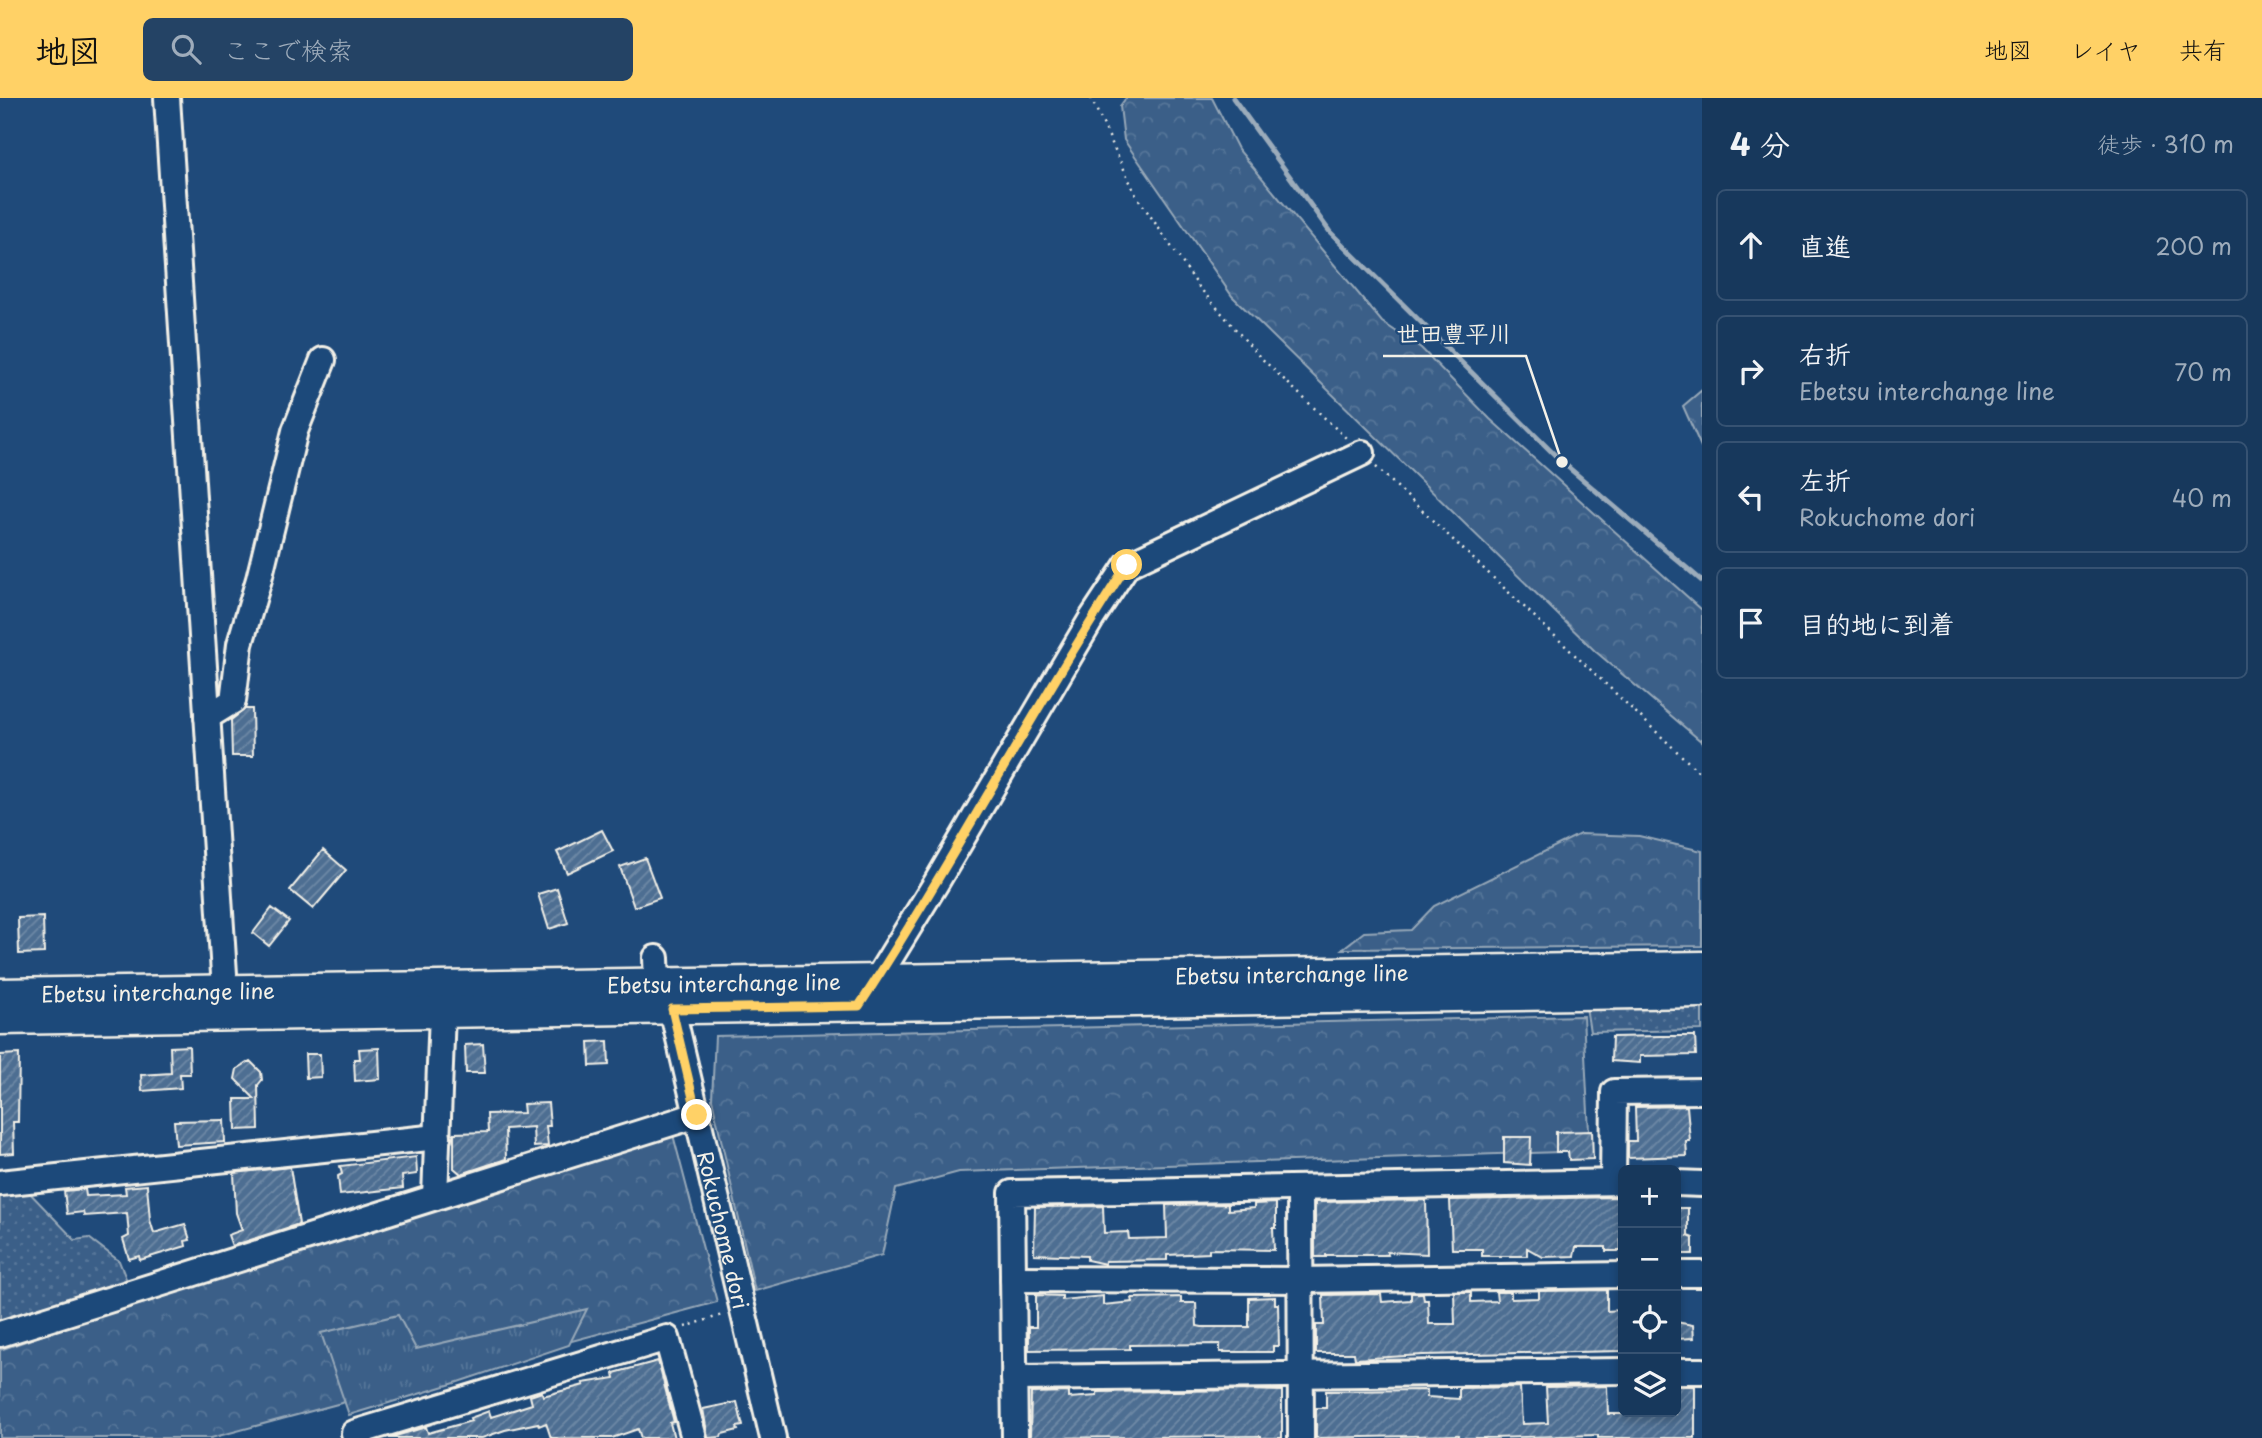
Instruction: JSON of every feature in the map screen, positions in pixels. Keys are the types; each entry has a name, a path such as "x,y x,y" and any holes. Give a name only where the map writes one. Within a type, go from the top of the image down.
{"main road":[{"name":"Ebetsu interchange line","path":"0,994 656,970 877,979 1702,967"},
{"name":"Ebetsu interchange line","path":"0,1019 1702,992"}],"street":[{"path":"167,98 224,974"},
{"path":"207,717 233,701 240,644 267,548 295,431 323,360"},
{"path":"859,1006 1092,618 1127,565 1362,453"},
{"name":"Rokuchome dori","path":"656,970 672,1009 773,1438"},
{"path":"435,1197 442,1013"},
{"path":"1015,1438 1012,1194 1618,1182 1614,1092 1702,1091"},
{"path":"0,1334 697,1115"},
{"path":"0,1183 438,1137"},
{"path":"1681,1183 1702,1184"},
{"path":"1300,1188 1301,1438"},
{"path":"1681,1274 1702,1274"},
{"path":"1013,1279 1300,1280 1618,1275"},
{"path":"361,1438 354,1433 667,1338 694,1438"},
{"path":"1014,1378 1618,1371"},
{"path":"1681,1371 1702,1371"}],"path":[{"path":"685,1327 720,1315"}],"green space":[{"path":"1126,98 1212,98 1238,149 1382,322 1421,348 1490,419 1702,610 1702,742 1595,651 1232,296 1124,140 1120,106"},
{"path":"1702,390 1702,449 1683,406"},
{"path":"1580,834 1639,836 1702,851 1702,946 1342,949 1364,932 1411,930 1434,906"},
{"path":"1702,1005 1702,1030 1590,1032 1586,1007"},
{"path":"1583,1016 1590,1151 959,1172 896,1189 882,1255 755,1291 712,1099 715,1036"},
{"path":"672,1131 717,1302 211,1438 0,1438 0,1350 109,1312"},
{"path":"25,1188 75,1240 89,1238 119,1261 129,1286 0,1327 0,1192"},
{"path":"587,1309 569,1345 349,1415 321,1333 398,1315 416,1349"}],"building":[{"path":"245,709 252,709 253,756 232,756 231,720"},
{"path":"602,830 613,851 567,873 557,852"},
{"path":"323,850 346,870 313,909 290,890"},
{"path":"645,858 660,898 634,907 620,867"},
{"path":"557,888 568,923 549,929 538,894"},
{"path":"272,908 289,921 269,946 253,933"},
{"path":"43,917 44,953 19,954 18,918"},
{"path":"1695,1036 1696,1055 1640,1056 1640,1063 1611,1061 1612,1037"},
{"path":"608,1041 609,1065 590,1066 589,1042"},
{"path":"483,1044 485,1073 466,1073 465,1045"},
{"path":"189,1046 190,1074 180,1074 181,1088 142,1091 141,1075 171,1073 170,1047"},
{"path":"379,1048 380,1079 355,1081 354,1059 360,1059 359,1049"},
{"path":"19,1054 18,1122 13,1122 14,1153 0,1154 0,1055"},
{"path":"305,1054 320,1054 321,1077 306,1078"},
{"path":"250,1061 261,1072 262,1080 258,1085 259,1129 236,1130 235,1099 255,1099 235,1079 237,1069"},
{"path":"548,1103 548,1146 534,1147 533,1127 505,1129 506,1159 461,1174 454,1168 454,1133 488,1132 487,1114 524,1113 523,1104"},
{"path":"1687,1106 1690,1141 1686,1141 1687,1156 1628,1158 1628,1141 1636,1141 1635,1107"},
{"path":"224,1120 225,1142 176,1145 174,1121"},
{"path":"1592,1131 1593,1159 1569,1160 1568,1152 1556,1152 1556,1132"},
{"path":"1504,1137 1531,1137 1530,1165 1504,1163"},
{"path":"416,1157 417,1174 402,1176 403,1188 340,1195 340,1166"},
{"path":"290,1167 299,1224 232,1246 228,1235 242,1230 236,1213 234,1173"},
{"path":"147,1185 154,1233 185,1224 190,1240 185,1241 186,1246 140,1260 139,1256 129,1259 123,1239 129,1236 127,1213 84,1216 83,1212 67,1214 64,1191 85,1189 86,1196 126,1194 125,1187"},
{"path":"1618,1197 1618,1251 1606,1251 1606,1247 1576,1247 1574,1256 1543,1257 1527,1248 1527,1256 1482,1256 1482,1249 1452,1249 1450,1200"},
{"path":"1426,1200 1427,1254 1387,1252 1388,1255 1315,1257 1315,1202"},
{"path":"1276,1203 1274,1250 1209,1249 1209,1253 1167,1255 1167,1260 1105,1261 1105,1264 1087,1260 1087,1256 1034,1254 1035,1207 1103,1206 1104,1233 1128,1232 1129,1239 1167,1238 1166,1205 1228,1204 1228,1210 1254,1208 1254,1204"},
{"path":"1681,1208 1688,1208 1688,1236 1693,1238 1693,1254 1681,1254"},
{"path":"1607,1290 1607,1311 1618,1310 1618,1351 1355,1359 1354,1353 1316,1353 1316,1325 1324,1325 1323,1295 1381,1294 1382,1302 1411,1300 1411,1293 1423,1293 1424,1300 1428,1300 1429,1324 1455,1324 1454,1292 1471,1292 1471,1302 1497,1301 1496,1292 1511,1292 1511,1299 1539,1298 1539,1291"},
{"path":"1036,1295 1062,1296 1062,1300 1103,1296 1103,1305 1133,1302 1132,1298 1181,1297 1181,1303 1196,1303 1197,1326 1202,1327 1249,1327 1249,1298 1275,1297 1275,1304 1278,1304 1279,1346 1273,1346 1273,1352 1220,1352 1220,1344 1130,1345 1130,1349 1029,1350 1029,1327 1036,1327"},
{"path":"1681,1323 1693,1325 1694,1338 1681,1339"},
{"path":"658,1361 674,1422 670,1423 674,1438 641,1438 638,1429 612,1438 551,1438 546,1423 539,1426 538,1423 482,1438 389,1438 426,1427 428,1433 471,1421 470,1418 489,1411 491,1417 532,1404 530,1396 542,1392 543,1396 584,1385 583,1383 615,1378 614,1373"},
{"path":"1607,1386 1608,1414 1618,1414 1618,1417 1681,1417 1681,1386 1695,1386 1695,1438 1598,1438 1598,1435 1459,1438 1459,1435 1316,1438 1316,1408 1326,1408 1326,1391 1427,1390 1427,1397 1459,1399 1459,1388 1520,1387 1522,1424 1548,1423 1546,1387"},
{"path":"1282,1391 1282,1438 1030,1438 1031,1393 1069,1392 1069,1398 1097,1396 1097,1392"},
{"path":"737,1402 743,1426 722,1434 721,1437 708,1438 703,1409"}],"waterway":[{"path":"1233,98 1330,232 1562,462 1702,581"}],"place":[{"name":"世田豊平川","path":"1562,462"}],"route":[{"path":"697,1115 672,1009 859,1006 936,883 1092,618 1127,565"}]}
